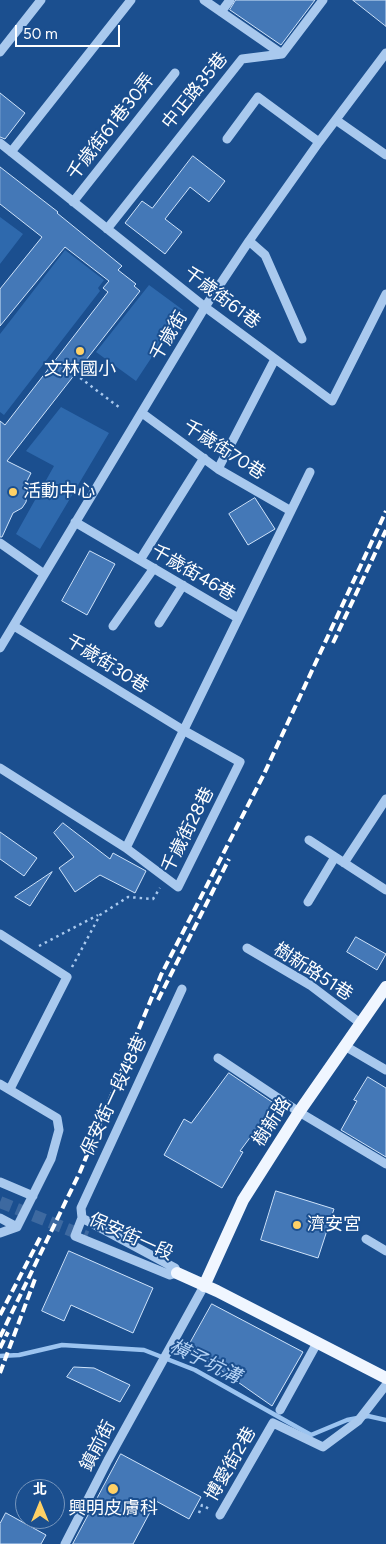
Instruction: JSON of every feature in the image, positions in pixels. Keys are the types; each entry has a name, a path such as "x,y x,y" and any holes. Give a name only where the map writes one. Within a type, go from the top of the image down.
{"main road":[{"name":"樹新路","path":"204,1286 243,1200 299,1112 386,987"},
{"name":"保安街一段","path":"177,1273 386,1378"}],"street":[{"path":"0,52 41,0"},
{"path":"11,152 131,0"},
{"path":"204,0 282,54 323,0"},
{"path":"221,12 230,0"},
{"name":"千歲街","path":"0,648 205,308 249,241 319,142 386,53"},
{"name":"中正路35巷","path":"107,229 242,59 282,54"},
{"name":"千歲街61巷30弄","path":"72,202 175,73"},
{"path":"227,139 258,97 319,142"},
{"path":"336,120 386,155"},
{"name":"千歲街61巷","path":"0,143 205,308 332,401 386,294"},
{"path":"249,241 265,255 302,340"},
{"path":"218,469 275,359"},
{"name":"千歲街70巷","path":"142,413 218,469 291,511"},
{"path":"140,560 204,458"},
{"path":"238,618 310,472"},
{"name":"千歲街46巷","path":"75,522 238,618 126,848"},
{"path":"0,543 44,574"},
{"path":"113,626 154,568"},
{"path":"159,623 183,585"},
{"name":"千歲街30巷","path":"14,626 184,730"},
{"name":"千歲街28巷","path":"0,768 126,848 178,887 240,762 184,730"},
{"path":"344,863 386,799"},
{"path":"309,840 386,890"},
{"path":"308,902 335,857"},
{"path":"1,936 67,977 10,1089"},
{"name":"樹新路51巷","path":"247,948 310,985 360,1023"},
{"name":"保安街一段48巷","path":"82,1218 81,1208 182,989"},
{"path":"345,1046 386,1070"},
{"path":"218,1058 299,1112 386,1164"},
{"path":"0,1084 57,1118 59,1130 51,1159 17,1227 0,1233"},
{"path":"0,1182 33,1196"},
{"path":"0,1218 17,1227"},
{"name":"保安街一段","path":"82,1218 175,1268 177,1273 170,1275 75,1236 82,1218"},
{"path":"366,1239 386,1252"},
{"name":"鎮前街","path":"65,1544 108,1460 204,1286"},
{"path":"280,1410 317,1343"},
{"name":"博愛街2巷","path":"220,1515 273,1423 323,1447 358,1421 386,1385"}],"path":[{"path":"75,374 120,408"},
{"path":"27,951 100,915 128,897 153,899 166,878"},
{"path":"67,977 100,915"},
{"path":"199,1513 202,1506 220,1515"}],"shaded area":[{"path":"0,217 23,234 0,264"},
{"path":"65,250 104,280 98,288 100,291 4,415 0,412 0,334"},
{"path":"149,285 183,310 136,381 96,352"},
{"path":"61,407 109,433 40,549 16,534 54,466 26,451"}],"building":[{"path":"236,0 315,0 281,45 230,10"},
{"path":"353,0 386,0 386,26"},
{"path":"0,93 25,113 5,139 0,137"},
{"path":"193,156 225,181 209,202 190,187 165,219 182,232 165,254 125,223 142,201 152,208"},
{"path":"0,167 58,212 122,266 118,270 136,284 134,286 140,291 7,461 31,473 25,485 26,502 22,508 13,513 2,537 0,537 0,421 5,425 108,292 103,288 109,281 65,247 0,326 0,289 42,237 0,204"},
{"path":"255,498 275,529 248,545 229,514"},
{"path":"90,551 115,564 87,615 62,601"},
{"path":"63,823 110,859 113,853 146,871 135,893 100,875 75,892 59,868 74,857 54,833"},
{"path":"0,832 37,858 24,876 0,859"},
{"path":"52,872 30,906 15,897"},
{"path":"356,937 386,954 377,970 347,952"},
{"path":"229,1073 275,1104 240,1151 243,1152 222,1188 164,1155 184,1119 191,1123"},
{"path":"368,1077 386,1088 386,1157 341,1130 357,1101 354,1100"},
{"name":"濟安宮","path":"276,1191 334,1209 318,1258 261,1240"},
{"path":"69,1251 153,1288 133,1333 71,1305 64,1321 42,1311"},
{"path":"212,1304 303,1352 272,1406 188,1347"},
{"path":"74,1367 94,1368 130,1385 120,1402 67,1377"},
{"path":"121,1454 201,1497 189,1519 156,1501 133,1544 73,1544"},
{"path":"6,1513 15,1518 15,1529 35,1529 46,1535 41,1544 0,1544 0,1524"}],"waterway":[{"name":"橫子坑溝","path":"0,1356 19,1355 62,1345 144,1350 195,1370 311,1435 347,1420 368,1416 386,1420"}],"tunnel":[{"path":"0,1202 87,1237"}],"railway":[{"path":"0,1337 80,1172 161,975 264,774 386,511"},
{"path":"333,643 386,530"},
{"path":"158,1000 229,859"},
{"path":"0,1315 41,1236"},
{"path":"0,1373 35,1279"},
{"path":"0,1348 8,1332"}],"place":[{"name":"文林國小","path":"80,351"},
{"name":"活動中心","path":"13,492"},
{"name":"濟安宮","path":"297,1225"},
{"name":"興明皮膚科","path":"113,1489"}]}
